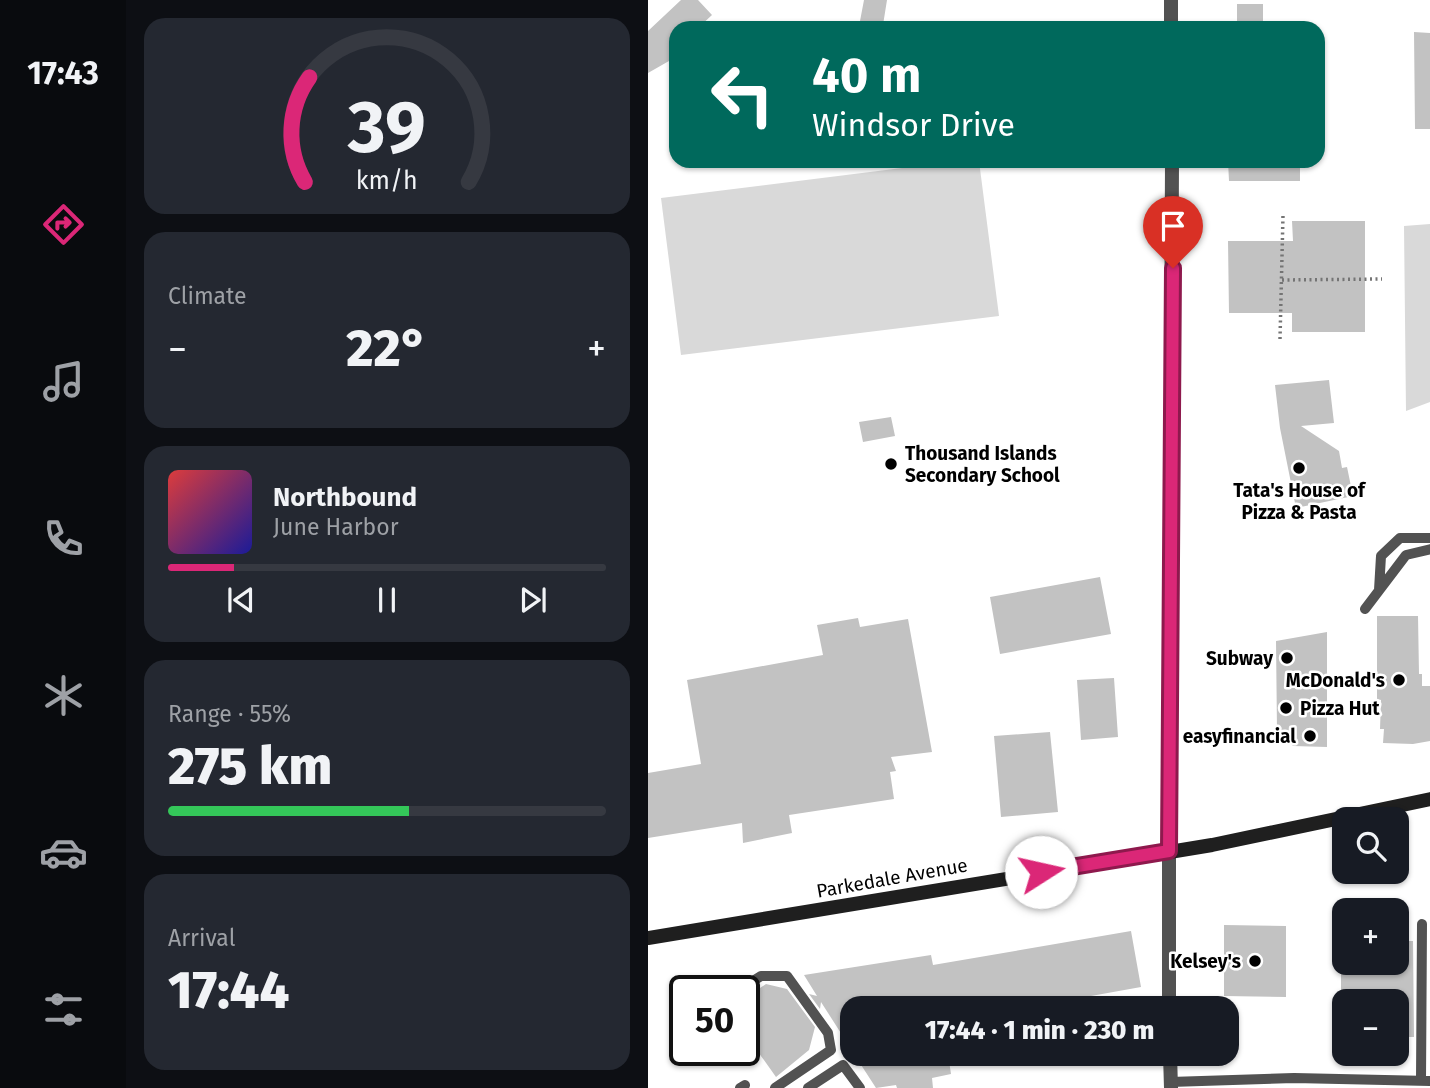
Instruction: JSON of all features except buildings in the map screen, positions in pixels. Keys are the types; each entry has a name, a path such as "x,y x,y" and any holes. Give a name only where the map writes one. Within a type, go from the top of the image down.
{"main road":[{"name":"Parkedale Avenue","path":"648,938 1212,845 1430,799"}],"street":[{"path":"1171,0 1171,21"},
{"path":"1170,996 1172,168"},
{"path":"1170,1066 1171,1085"}],"lane":[{"path":"1379,590 1381,555 1400,538 1430,538"},
{"path":"1365,609 1406,555 1430,549"},
{"path":"1171,1085 1294,1078 1426,1081 1422,924"},
{"path":"760,977 787,976 828,1033 831,1050 775,1088"},
{"path":"808,1088 843,1065 860,1088"}],"path":[{"path":"1280,339 1283,215"},
{"path":"1282,280 1382,279"}],"shaded area":[{"path":"902,168 980,168 999,316 681,355 661,198"},
{"path":"1430,224 1430,402 1406,411 1404,226"}],"place":[{"name":"Thousand Islands Secondary School","path":"891,464"},
{"name":"Tata's House of Pizza & Pasta","path":"1299,468"},
{"name":"Subway","path":"1287,658"},
{"name":"McDonald's","path":"1399,680"},
{"name":"Pizza Hut","path":"1286,708"},
{"name":"easyfinancial","path":"1310,736"},
{"name":"Kelsey's","path":"1255,961"}],"route":[{"path":"1041,872 1169,851 1173,268"}]}
